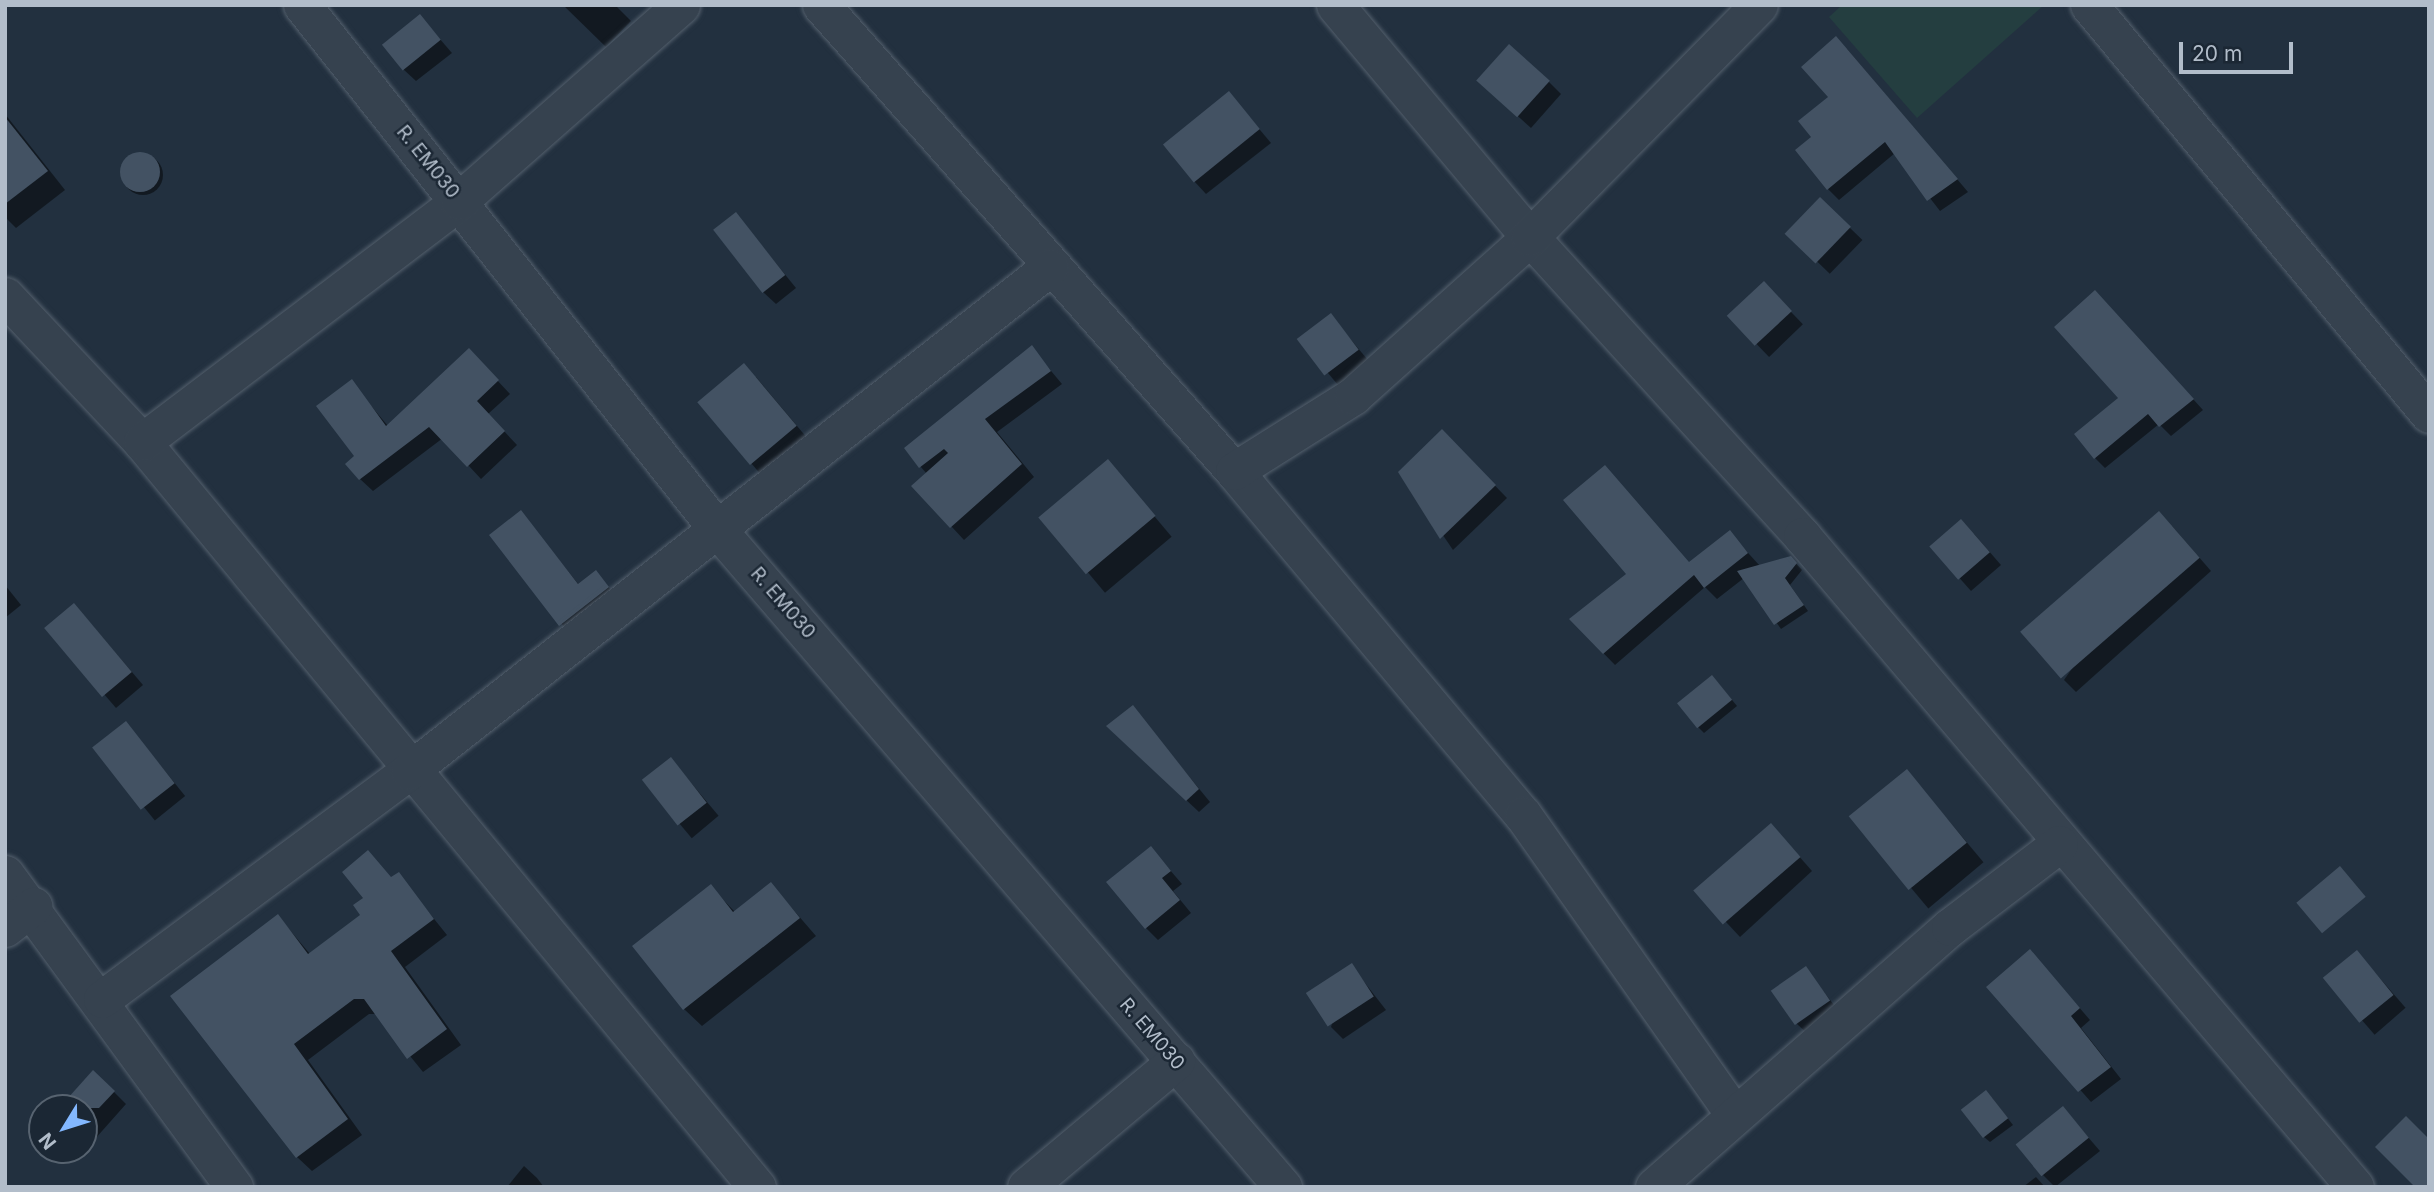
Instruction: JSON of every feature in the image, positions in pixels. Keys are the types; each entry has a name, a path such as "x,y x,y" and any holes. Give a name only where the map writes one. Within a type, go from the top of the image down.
{"street":[{"name":"R. EM030","path":"302,5 718,530 1283,1187"},
{"path":"142,442 459,201 681,5"},
{"path":"821,5 1050,267 1234,471 1523,815 1735,1115"},
{"path":"1335,5 1530,237 1802,536 2059,844 2355,1187"},
{"path":"1234,471 1353,396 1530,237 1759,5"},
{"path":"2089,5 2429,414"},
{"path":"102,999 409,771 1050,267"},
{"path":"5,296 142,442 409,771 757,1187"},
{"path":"1654,1187 1950,927 2059,844"},
{"path":"5,874 19,917 102,999 234,1187"},
{"path":"1026,1187 1176,1061"}],"green space":[{"path":"1842,5 2044,5 1917,118 1829,17"}],"building":[{"path":"420,14 441,40 403,70 382,45"},
{"path":"1836,36 1958,179 1927,201 1885,142 1827,190 1795,150 1811,137 1798,121 1828,97 1801,67"},
{"path":"1509,44 1550,81 1517,117 1476,80"},
{"path":"1229,91 1260,129 1194,183 1163,144"},
{"path":"5,117 48,171 5,204"},
{"path":"140,152 154,158 160,172 154,186 140,192 126,186 120,172 126,158"},
{"path":"1820,197 1851,227 1816,264 1785,234"},
{"path":"736,212 785,275 762,293 713,230"},
{"path":"1764,281 1792,311 1755,346 1727,316"},
{"path":"2095,290 2194,399 2159,427 2148,414 2094,459 2074,434 2118,398 2054,327"},
{"path":"1331,313 1359,350 1324,376 1297,339"},
{"path":"1032,345 1051,371 985,419 1022,464 950,528 911,486 948,453 944,449 919,468 904,448"},
{"path":"469,348 499,380 477,401 505,431 467,467 429,427 359,480 345,464 354,456 316,406 352,379 386,426"},
{"path":"744,363 797,426 750,465 697,402"},
{"path":"1442,429 1496,485 1440,539 1398,472"},
{"path":"1108,459 1156,516 1086,574 1038,517"},
{"path":"1605,465 1689,562 1730,530 1748,553 1704,588 1694,575 1603,654 1569,619 1626,574 1563,500"},
{"path":"521,510 578,584 596,570 609,587 559,626 489,535"},
{"path":"2159,511 2200,558 2061,679 2020,632"},
{"path":"1961,519 1990,552 1958,580 1929,547"},
{"path":"1791,556 1797,563 1785,578 1804,605 1774,625 1737,571"},
{"path":"74,603 132,672 102,697 44,628"},
{"path":"1712,675 1732,700 1697,728 1677,703"},
{"path":"1133,705 1199,789 1186,801 1106,726"},
{"path":"126,721 175,783 141,810 92,747"},
{"path":"671,757 707,803 678,825 642,780"},
{"path":"1907,769 1967,843 1908,890 1849,816"},
{"path":"1771,823 1801,857 1723,925 1693,891"},
{"path":"1151,846 1171,871 1162,878 1180,900 1145,929 1106,882"},
{"path":"368,850 391,877 399,872 434,919 391,951 447,1029 407,1059 364,999 354,999 294,1044 348,1119 296,1158 170,996 278,914 308,954 360,915 353,905 363,898 342,872"},
{"path":"2340,866 2366,897 2322,933 2296,903"},
{"path":"771,882 800,918 683,1010 632,946 711,884 733,912"},
{"path":"2030,949 2080,1008 2071,1016 2111,1067 2078,1092 1986,987"},
{"path":"2357,950 2394,995 2359,1023 2323,978"},
{"path":"1352,963 1374,997 1328,1027 1306,993"},
{"path":"1806,966 1830,1000 1795,1025 1771,991"},
{"path":"93,1070 115,1091 99,1108 98,1094 72,1094"},
{"path":"1986,1090 2008,1118 1983,1138 1961,1110"},
{"path":"2063,1106 2089,1138 2041,1176 2016,1144"},
{"path":"2406,1116 2429,1139 2429,1187 2415,1187 2375,1147"}]}
